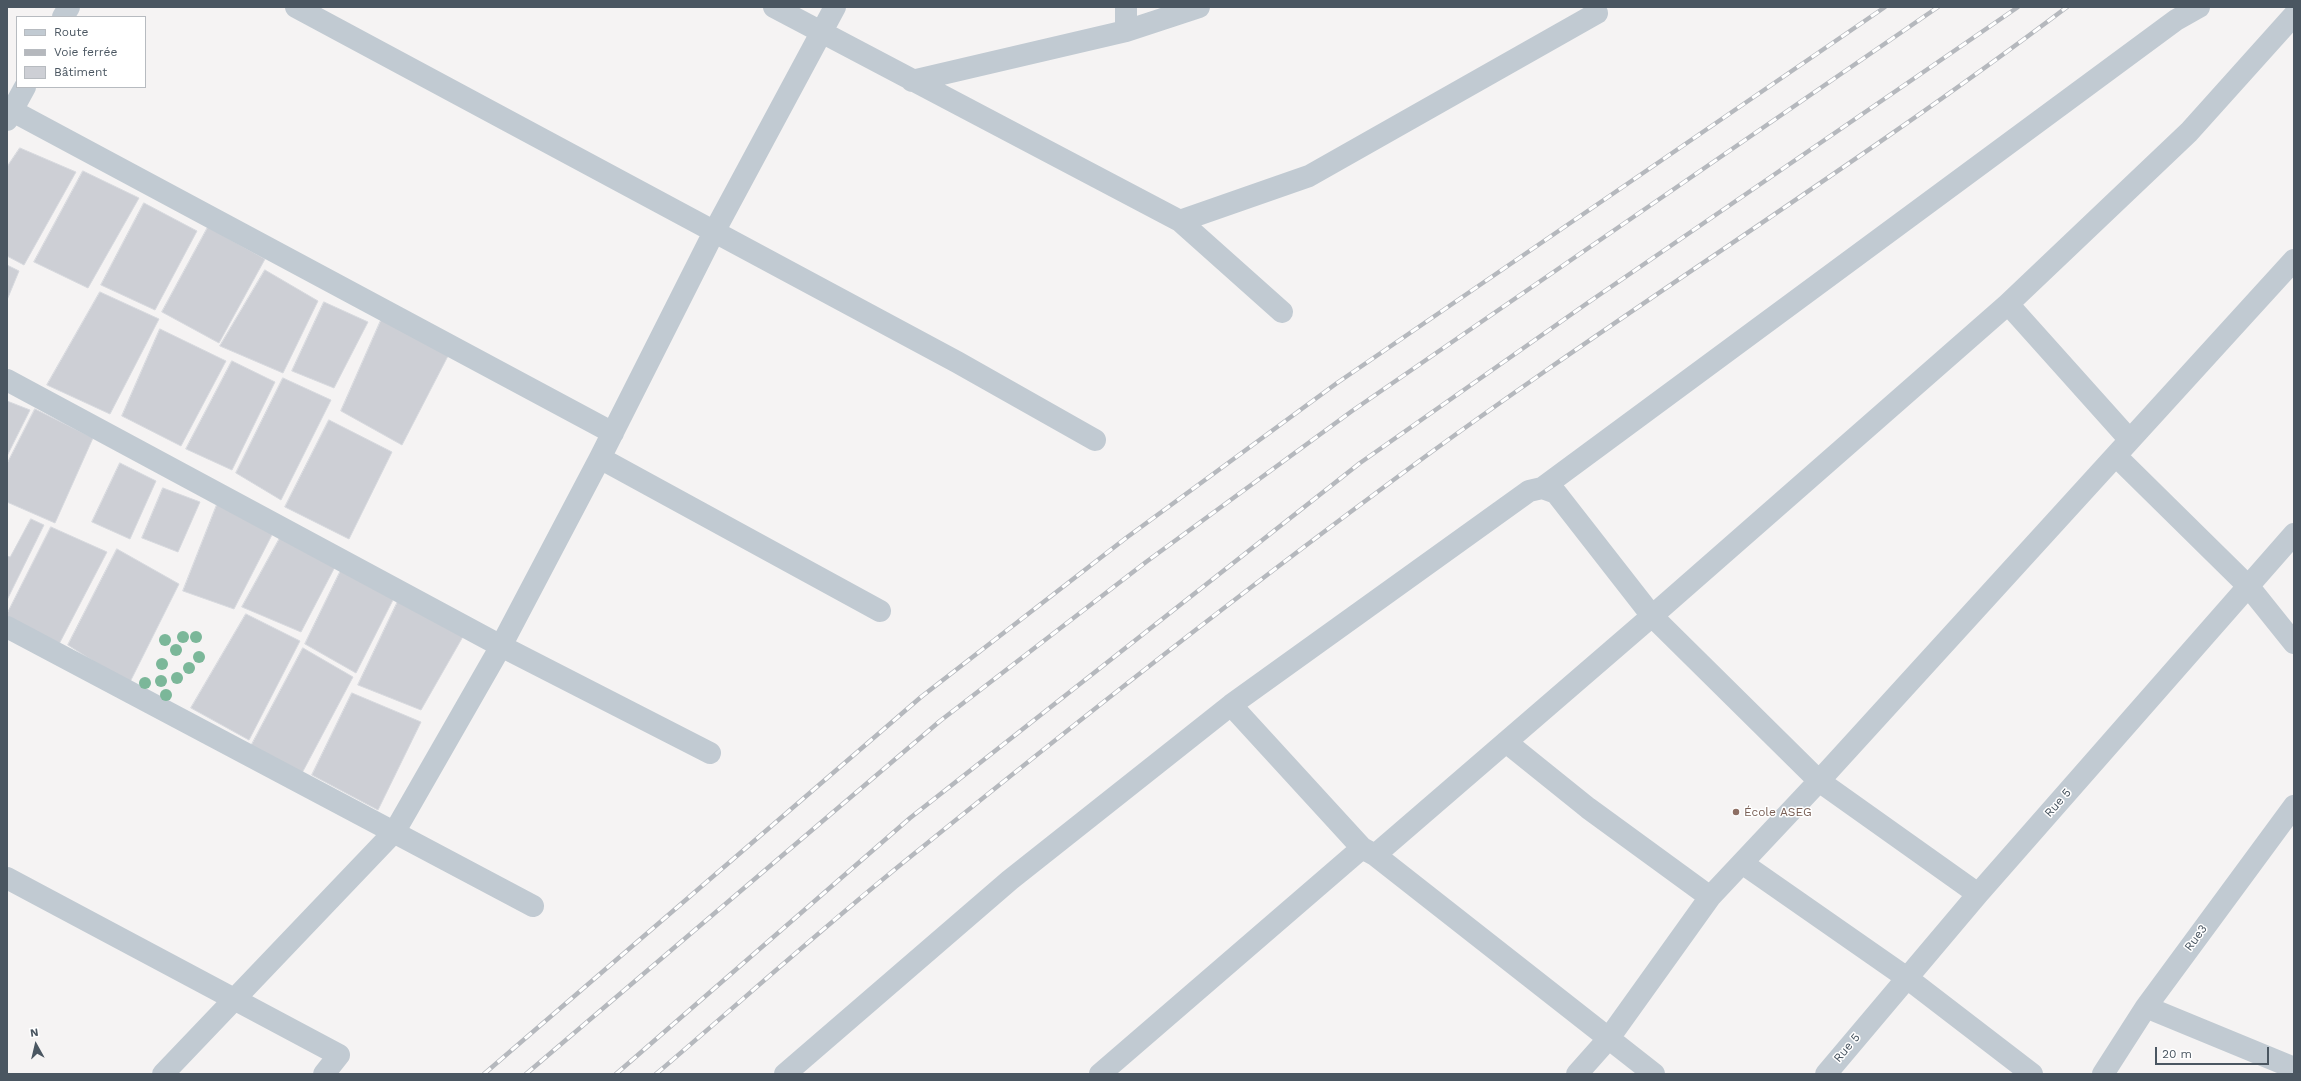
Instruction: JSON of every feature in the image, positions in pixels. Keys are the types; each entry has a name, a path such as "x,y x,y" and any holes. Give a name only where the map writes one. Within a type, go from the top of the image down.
{"street":[{"path":"64,16 68,7"},
{"path":"296,7 957,362 1095,440"},
{"path":"774,7 1180,221 1282,312"},
{"path":"163,1074 395,831 501,646 600,458 714,232 836,7"},
{"path":"1126,7 1126,31"},
{"path":"912,81 1126,31 1199,7"},
{"path":"787,1073 1010,880 1231,705 1529,491 1542,488 2176,20 2199,7"},
{"path":"1180,221 1309,176 1598,13"},
{"path":"1100,1074 1368,852 1506,742 2008,304 2189,132 2294,15"},
{"path":"24,88 9,113 612,433"},
{"path":"1577,1074 1609,1038 1710,897 1819,780 2294,260"},
{"path":"2008,304 2122,447 2249,587 2294,643"},
{"path":"7,380 501,646 710,753"},
{"path":"600,458 880,611"},
{"path":"1542,488 1556,493 1652,616 1819,780 1978,894"},
{"name":"Rue 5","path":"1826,1074 1978,894 2294,534"},
{"path":"7,627 395,831 533,906"},
{"path":"1231,705 1368,852 1654,1074"},
{"path":"1506,742 1588,808 1710,897"},
{"name":"Rue3","path":"2103,1074 2146,1007 2294,806"},
{"path":"1742,863 1907,978 2032,1074"},
{"path":"7,878 339,1055 324,1074"},
{"path":"2146,1007 2294,1068"}],"building":[{"path":"20,148 76,172 24,265 7,256 7,167"},
{"path":"83,171 139,198 88,288 34,262"},
{"path":"144,203 197,231 155,310 101,285"},
{"path":"208,227 265,259 219,343 162,312"},
{"path":"7,265 19,271 7,300"},
{"path":"265,270 318,301 283,373 220,346"},
{"path":"100,292 159,319 110,414 47,385"},
{"path":"324,302 368,322 334,388 292,371"},
{"path":"382,318 449,354 402,445 341,411"},
{"path":"160,329 226,361 181,446 122,416"},
{"path":"232,361 275,382 232,470 186,449"},
{"path":"283,378 331,400 281,500 236,473"},
{"path":"7,401 30,410 7,456"},
{"path":"35,409 93,438 55,523 7,502 7,464"},
{"path":"329,420 392,452 349,539 285,507"},
{"path":"120,463 156,481 130,539 92,522"},
{"path":"163,488 200,502 178,552 142,538"},
{"path":"218,502 275,529 234,609 183,591"},
{"path":"31,519 44,525 7,600 7,556 10,557"},
{"path":"51,527 107,552 57,648 7,621 7,614"},
{"path":"281,536 337,563 301,632 242,607"},
{"path":"117,549 179,584 129,684 68,645"},
{"path":"342,568 395,596 356,673 305,644"},
{"path":"399,599 465,633 421,710 358,685"},
{"path":"246,614 300,641 249,740 191,708"},
{"path":"303,648 353,677 301,775 251,746"},
{"path":"352,693 421,722 378,810 312,775"}],"railway":[{"path":"484,1074 921,697 1126,538 1337,383 1885,7"},
{"path":"526,1074 940,721 1146,562 1352,411 1938,7"},
{"path":"616,1074 910,818 1360,463 1586,304 2018,7"},
{"path":"656,1074 886,876 1203,624 1318,536 1547,370 1896,131 2067,7"}],"place":[{"name":"École ASEG","path":"1736,812"}]}
